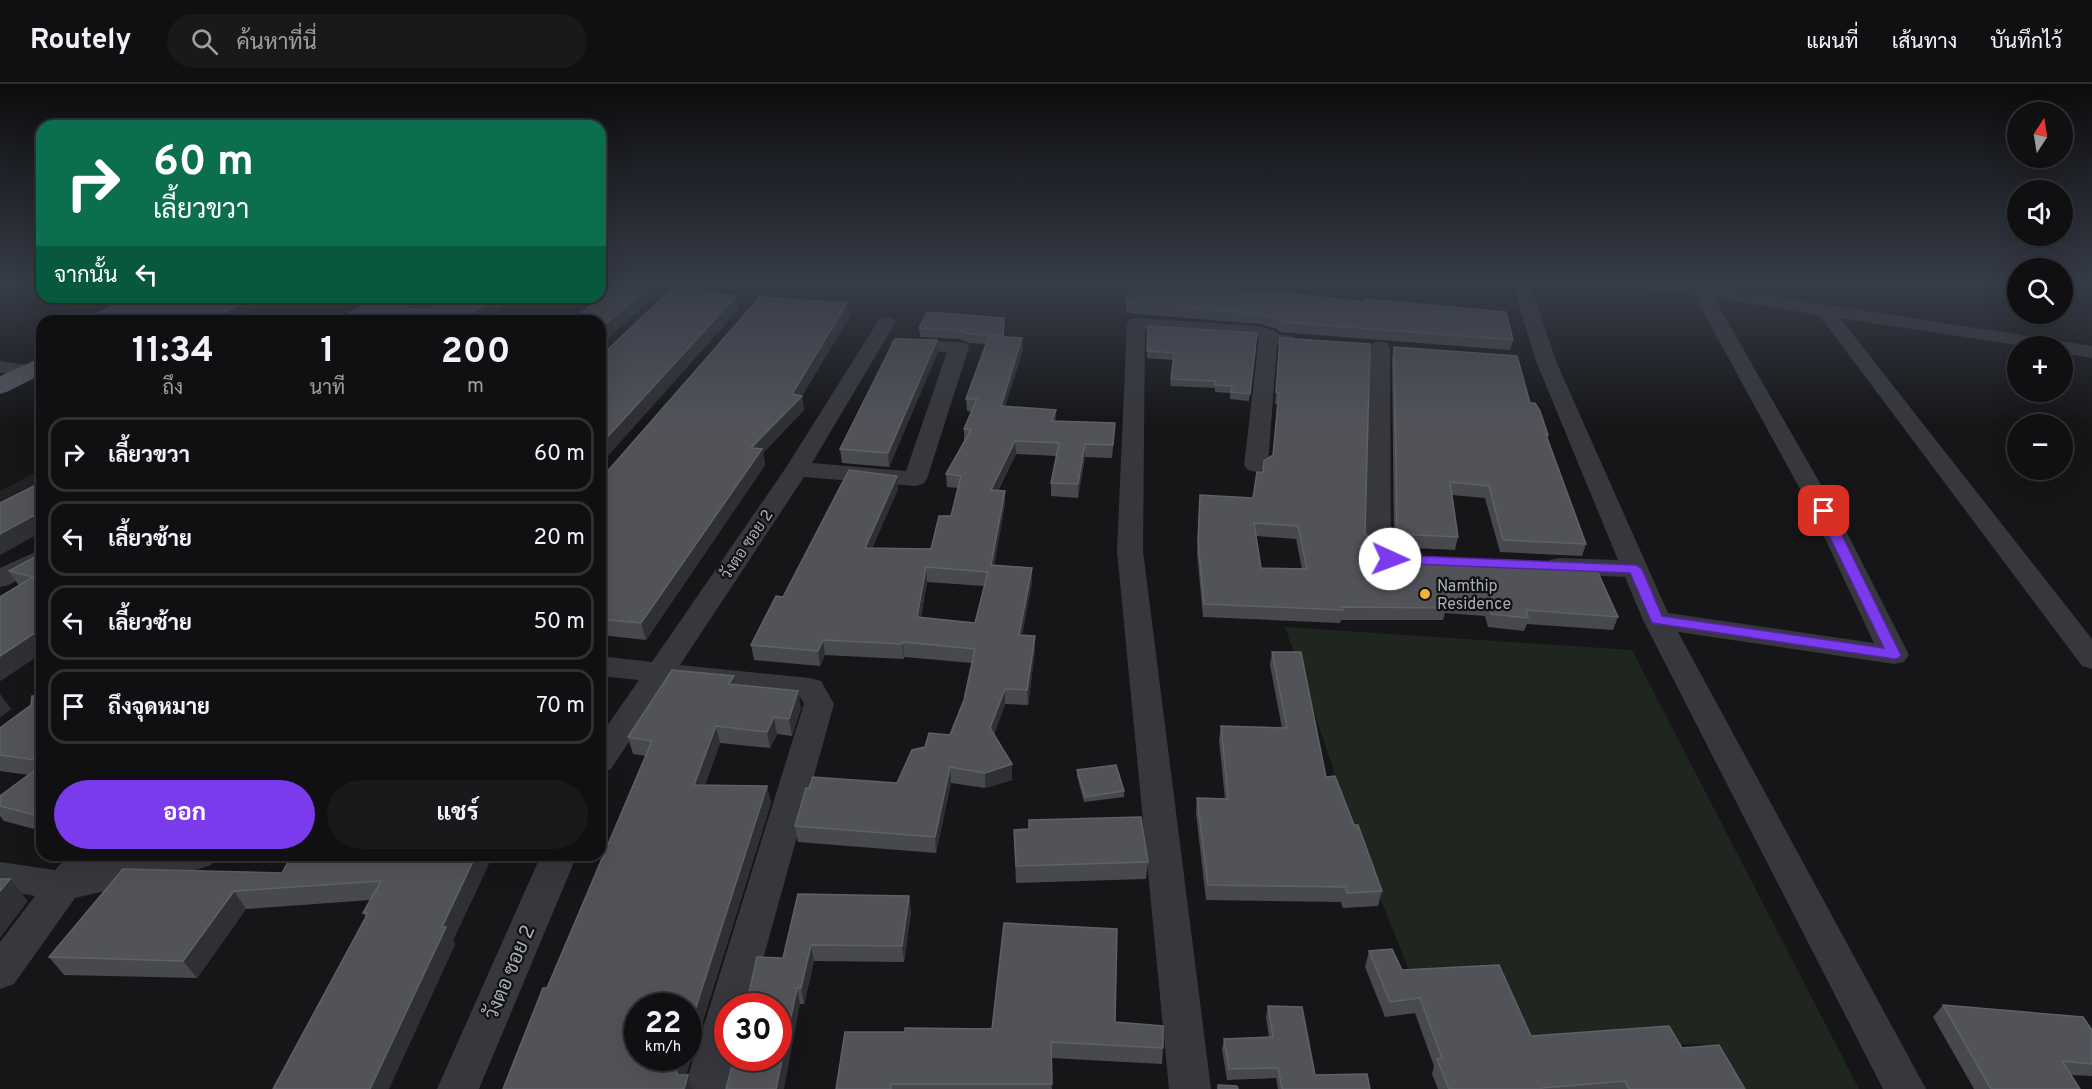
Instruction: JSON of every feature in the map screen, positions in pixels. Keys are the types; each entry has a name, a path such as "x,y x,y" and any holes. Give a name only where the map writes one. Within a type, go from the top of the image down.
{"street":[{"path":"1136,330 1130,550 1190,1089"},
{"path":"1226,330 1269,335 1256,465"},
{"path":"1529,330 1534,360 1636,569 1657,620 1905,1089"},
{"path":"1657,620 1894,655 1824,511 1722,330"},
{"path":"1840,330 2087,646"},
{"path":"1957,330 2007,338"},
{"name":"วังตอ ซอย 2","path":"606,752 797,469 880,333 959,347 915,479 797,469"},
{"path":"1268,339 1302,341"},
{"path":"1380,347 1378,545 1382,554 1390,559 1437,561"},
{"path":"2073,349 2092,352"},
{"path":"0,579 36,560"},
{"path":"1531,565 1636,569"},
{"path":"606,667 810,688 819,704 734,993"},
{"path":"0,972 63,886 85,861"},
{"path":"0,876 63,886 173,861"},
{"name":"วังตอ ซอย 2","path":"458,1089 556,861"},
{"path":"705,1089 714,1060"}],"shaded area":[{"path":"36,472 36,496 0,515 0,491"},
{"path":"1285,627 1632,650 1859,1089 1728,1089 1702,1044 1537,1048 1412,978 1360,847"}],"building":[{"path":"628,330 705,330 606,438 606,351"},
{"path":"731,330 831,330 792,394 802,396 751,448 762,449 641,623 606,620 606,473"},
{"path":"957,330 1003,330 1003,336 968,334"},
{"path":"1148,330 1257,333 1250,394 1231,392 1232,386 1215,385 1216,381 1171,379 1174,353 1147,351"},
{"path":"1383,330 1510,330 1513,340"},
{"path":"989,336 1022,338 1001,406 1056,410 1052,421 1115,423 1113,445 1085,444 1078,484 1051,483 1059,443 1015,441 991,490 1005,491 991,565 1032,568 1019,635 1035,636 1027,690 1005,689 990,728 1012,764 985,773 950,767 935,837 795,826 806,788 809,788 813,777 897,783 912,750 925,747 929,733 950,735 964,700 975,649 903,642 902,644 823,640 818,651 751,645 776,596 783,597 849,470 897,476 865,548 931,549 939,516 951,516 961,476 946,474 971,430 964,429 977,399 966,399","holes":["926,567 988,572 975,623 917,617"]},
{"path":"1280,338 1370,344 1365,532 1373,546 1394,557 1594,564 1618,617 1526,610 1528,618 1491,614 1489,603 1444,600 1447,608 1342,607 1343,610 1204,604 1198,540 1200,495 1253,498 1257,472 1263,472 1264,461 1273,455 1279,393 1276,392","holes":["1254,523 1298,526 1307,569 1261,568"]},
{"path":"895,339 937,340 888,453 840,449"},
{"path":"1394,347 1517,356 1530,403 1535,403 1540,411 1548,435 1546,435 1586,544 1503,540 1489,486 1450,482 1458,537 1397,534"},
{"path":"36,485 36,514 0,534 0,503"},
{"path":"36,556 36,632 0,656 0,597 33,577 9,571"},
{"path":"1272,652 1301,652 1326,777 1335,776 1354,825 1358,825 1382,891 1347,893 1345,887 1208,885 1197,798 1228,799 1221,726 1287,728"},
{"path":"672,670 734,676 729,684 798,691 789,719 774,717 767,732 716,726 694,785 767,786 701,993 624,993 624,1071 676,1071 678,1075 688,1075 684,1089 503,1089 543,988 547,988 601,861 606,861 606,849 652,741 628,737"},
{"path":"32,696 36,696 36,760 0,755 0,728 31,705"},
{"path":"1116,765 1124,791 1085,797 1077,770"},
{"path":"36,769 36,815 0,806 0,796"},
{"path":"1141,817 1148,862 1016,866 1014,830 1029,829 1029,820"},
{"path":"289,861 473,861 442,927 446,927 370,1089 273,1089 368,913 363,913 381,881 234,891 183,961 49,957 123,869 282,873"},
{"path":"0,879 10,879 0,891"},
{"path":"798,894 909,896 902,946 811,945 801,988 797,988 792,1012 792,993 749,993 757,957 783,958"},
{"path":"1004,923 1117,929 1115,1022 1163,1026 1163,1048 1051,1042 1052,1084 891,1084 891,1089 836,1089 845,1032 905,1032 905,1028 992,1029"},
{"path":"1392,949 1402,970 1499,965 1531,1036 1669,1026 1682,1048 1719,1045 1745,1089 1629,1089 1625,1081 1542,1089 1449,1089 1437,1059 1442,1058 1420,998 1390,1002 1369,951"},
{"path":"1943,1005 2083,1017 2092,1030 2092,1064 2062,1061 2080,1089 1991,1089"},
{"path":"1268,1006 1302,1007 1315,1075 1367,1074 1370,1089 1282,1089 1278,1068 1229,1069 1224,1039 1273,1037"},
{"path":"731,1071 780,1071 776,1089 726,1089"},
{"path":"1218,1085 1237,1086 1238,1089 1218,1089"}],"place":[{"name":"Namthip Residence","path":"1425,594"}],"route":[{"path":"1390,559 1636,569 1657,620 1894,655 1824,511"}]}
